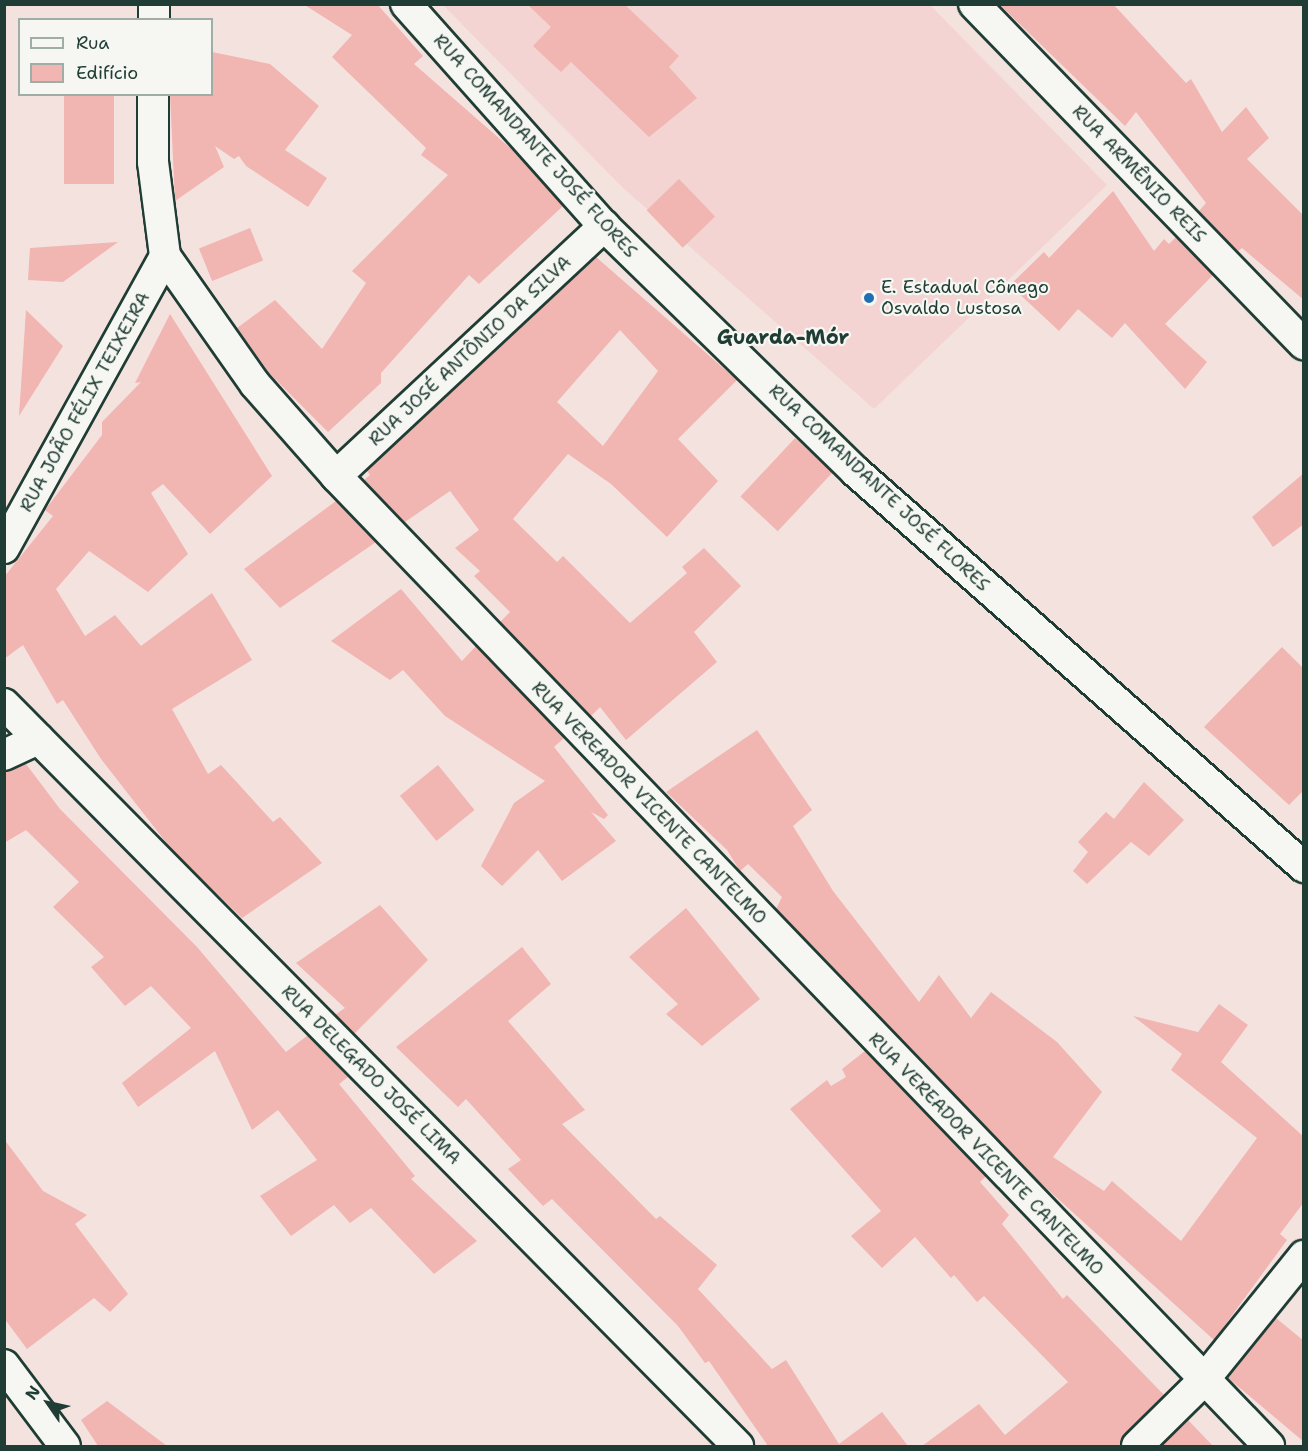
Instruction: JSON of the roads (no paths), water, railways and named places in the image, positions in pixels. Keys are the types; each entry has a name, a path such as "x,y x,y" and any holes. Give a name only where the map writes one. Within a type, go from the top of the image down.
{"street":[{"name":"RUA COMANDANTE JOSÉ FLORES","path":"406,4 604,226 855,471 1304,867"},
{"name":"RUA ARMÊNIO REIS","path":"974,4 1304,344"},
{"name":"RUA VEREADOR VICENTE CANTELMO","path":"153,96 153,162 165,256 255,384 336,476 1203,1381 1269,1446"},
{"name":"RUA JOSÉ ANTÔNIO DA SILVA","path":"336,476 604,226"},
{"name":"RUA JOÃO FÉLIX TEIXEIRA","path":"4,548 165,256"},
{"name":"RUA DELEGADO JOSÉ LIMA","path":"4,704 738,1446"},
{"path":"4,755 39,739"},
{"path":"1137,1446 1203,1381 1304,1256"},
{"path":"4,1365 59,1439"},
{"path":"4,1396 59,1439"}],"place":[{"name":"E. Estadual Cônego Osvaldo Lustosa","path":"869,298"}],"district":[{"name":"Guarda-Mór","path":"783,337"}]}
